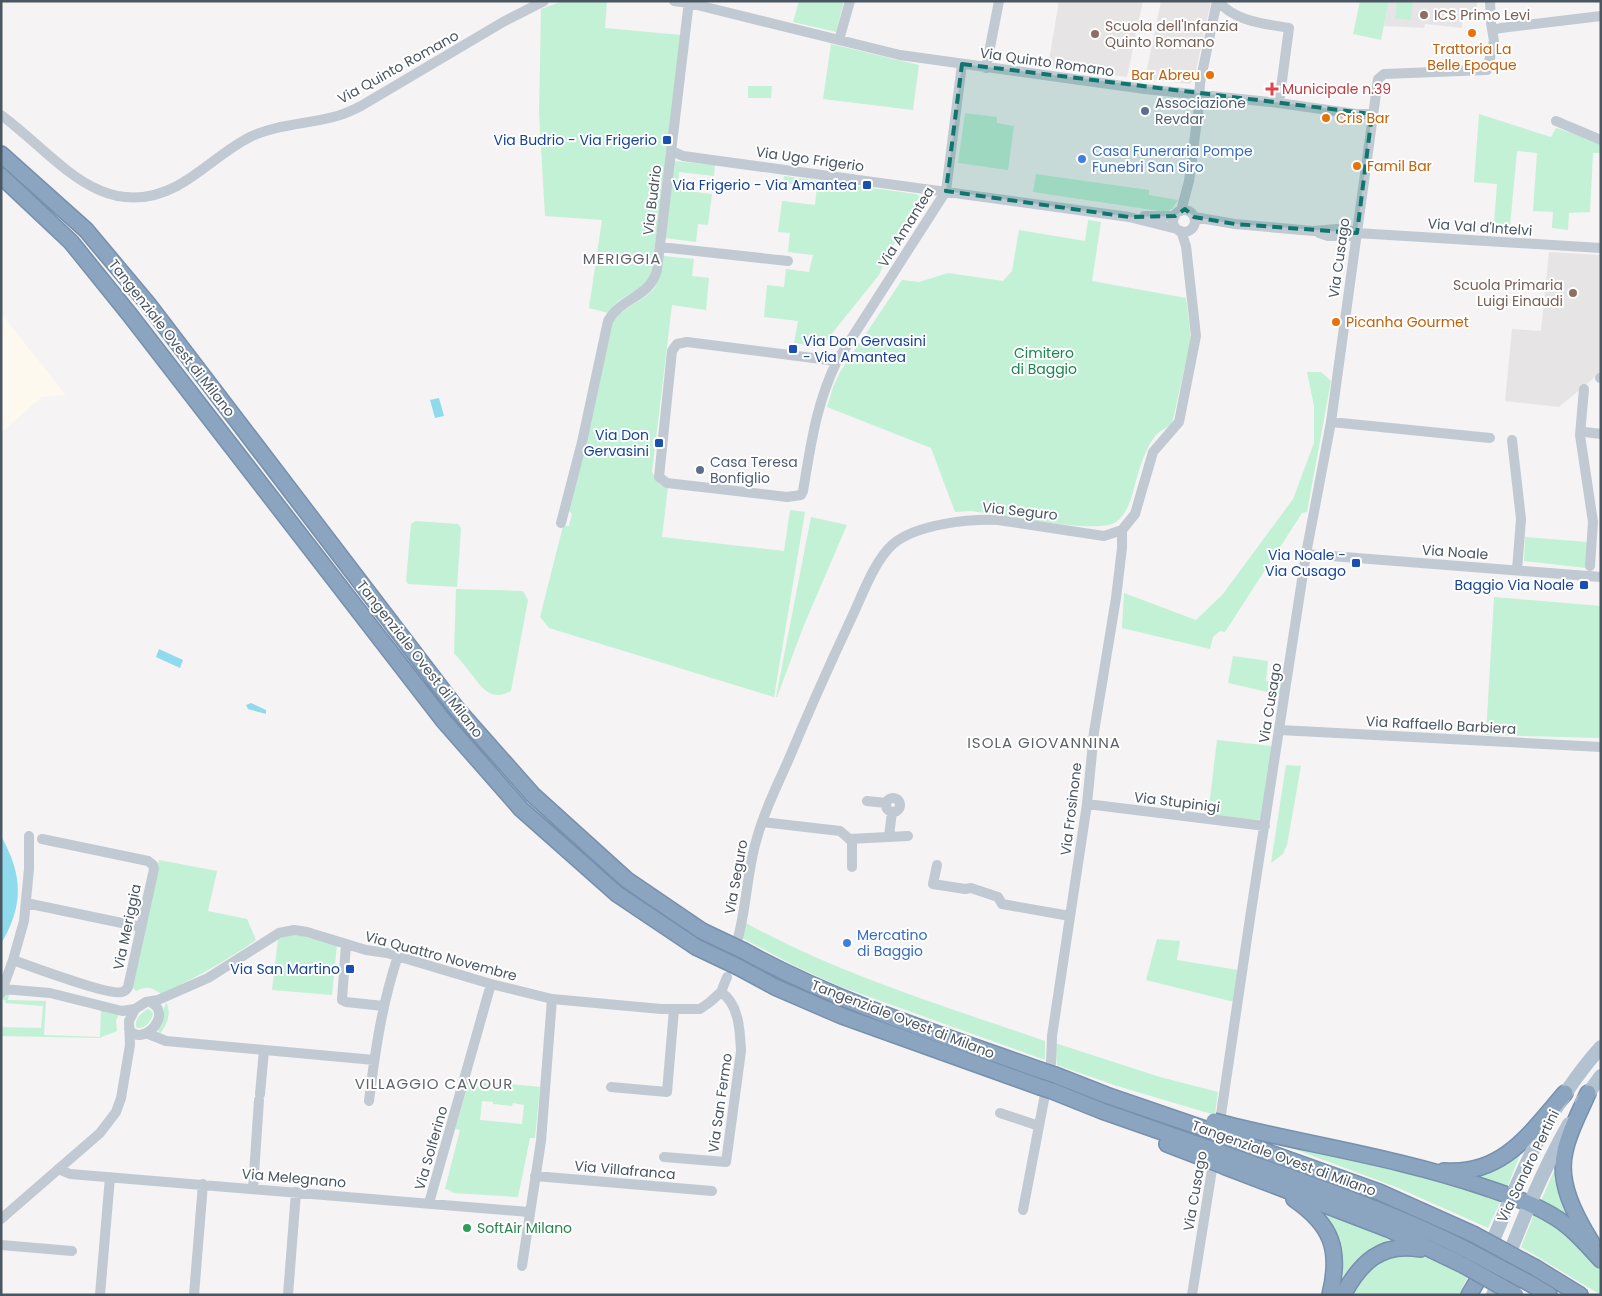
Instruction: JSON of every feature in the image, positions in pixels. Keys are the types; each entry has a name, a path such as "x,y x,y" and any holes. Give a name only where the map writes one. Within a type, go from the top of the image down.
{"highway":[{"name":"Tangenziale Ovest di Milano","path":"1,154 86,230 148,304 456,709 533,795 627,880 702,931 741,944 791,976 857,1005 1050,1070 1106,1095 1232,1132 1379,1192 1473,1234 1536,1268 1580,1295"},
{"name":"Tangenziale Ovest di Milano","path":"1,176 77,249 443,720 521,809 617,894 732,972 777,988 842,1016 1046,1093 1102,1111 1207,1154 1401,1218 1467,1250 1549,1295"},
{"path":"1422,1169 1448,1171 1480,1168 1499,1159 1515,1149 1529,1135 1565,1092"},
{"path":"1588,1093 1567,1144 1563,1173 1565,1185 1576,1213 1601,1258"},
{"path":"1232,1132 1422,1169 1467,1181 1543,1210 1565,1224 1601,1258"},
{"path":"1227,1161 1278,1188 1305,1207 1318,1221 1332,1243 1336,1261 1330,1295"},
{"path":"1278,1188 1388,1229 1441,1254 1516,1295"},
{"path":"1343,1295 1360,1268 1370,1258 1385,1251 1399,1247 1410,1247 1441,1254"}],"main road":[{"name":"Via Sandro Pertini","path":"1472,1291 1511,1197 1544,1127 1565,1092 1601,1046"},
{"name":"Via Sandro Pertini","path":"1493,1295 1530,1204 1556,1147 1588,1093 1601,1076"}],"street":[{"name":"Via Quinto Romano","path":"1,115 22,130 75,177 91,188 104,194 123,197 160,193 177,186 239,144 263,131 337,116 361,106 502,22 544,1"},
{"name":"Via Quinto Romano","path":"674,1 689,2 900,55 1145,89 1279,103 1356,114 1372,114"},
{"path":"840,40 850,1"},
{"path":"986,68 999,1"},
{"path":"1490,1 1493,30 1601,16"},
{"name":"Via Budrio","path":"561,523 582,442 606,326 618,307 651,285 657,270 689,2"},
{"path":"1129,217 1186,232 1189,181 1200,83 1214,22 1222,3 1231,13 1244,18 1289,28 1279,103"},
{"name":"Via Cusago","path":"1192,1295 1225,1096 1250,918 1306,554 1331,422 1378,79 1384,74 1487,70 1494,41 1493,30"},
{"name":"Via Amantea","path":"837,361 687,342 677,344 672,352 659,477 667,483 787,497 801,495 818,409 837,361 946,191 962,64"},
{"path":"1556,121 1601,140"},
{"name":"Via Ugo Frigerio","path":"672,151 683,156 1129,217"},
{"path":"1129,217 1187,218"},
{"path":"1186,246 1174,223 1187,218"},
{"path":"1122,530 1134,514 1153,452 1179,422 1196,340 1186,246 1187,218"},
{"name":"Via Val d'Intelvi","path":"1187,218 1313,231 1335,229 1351,230 1357,233 1601,248"},
{"path":"660,247 788,261"},
{"path":"1584,389 1580,435 1593,522 1590,566"},
{"path":"1331,422 1490,438"},
{"path":"1580,435 1585,432 1601,434"},
{"path":"1512,440 1521,519 1517,570"},
{"name":"Via Seguro","path":"741,944 753,853 762,822 821,683 878,562 893,544 910,534 951,522 981,519 1104,536 1122,530"},
{"name":"Via Frosinone","path":"1046,1093 1050,1070 1052,1036 1087,804 1094,732 1116,598 1122,548 1122,530"},
{"name":"Via Noale","path":"1306,554 1601,576"},
{"name":"Via Raffaello Barbiera","path":"1280,730 1601,747"},
{"path":"867,800 889,808 889,836"},
{"name":"Via Stupinigi","path":"1087,804 1265,826"},
{"path":"762,822 840,831 852,841 852,867"},
{"path":"29,836 29,869 23,929 2,991 50,993 122,1011 135,1009 139,1029"},
{"path":"849,839 908,836"},
{"name":"Via Meriggia","path":"13,960 93,987 121,993 126,991 128,987 154,869 153,864 148,861 42,839"},
{"path":"936,865 933,884 965,889 972,888 998,896 1002,904 1070,916"},
{"path":"26,903 141,928"},
{"name":"Via Quattro Novembre","path":"135,1009 146,1002 166,997 208,978 270,938 286,931 307,932 346,944 398,956 491,984 552,999 674,1009 700,1009 721,992"},
{"path":"346,944 342,1000 383,1006"},
{"path":"369,1101 383,1006 398,956"},
{"path":"721,992 732,972"},
{"name":"Via Solferino","path":"429,1203 491,984"},
{"name":"Via San Fermo","path":"664,1157 726,1162 741,1040 736,1013 730,1000 721,992"},
{"path":"1,1220 100,1133 116,1112 121,1098 130,1045 139,1029 159,1017 158,1009 166,997"},
{"path":"522,1266 541,1141 552,999"},
{"path":"150,1002 158,1009"},
{"path":"611,1088 668,1092 674,1009"},
{"path":"122,1011 139,1029 166,1041 264,1050 375,1056"},
{"path":"253,1189 264,1050"},
{"path":"1023,1210 1046,1093"},
{"path":"1000,1113 1039,1126"},
{"name":"Via Melegnano","path":"58,1169 70,1174 529,1212"},
{"name":"Via Villafranca","path":"535,1176 712,1191"},
{"path":"100,1295 110,1177"},
{"path":"194,1295 204,1184"},
{"path":"288,1295 296,1192"},
{"path":"1,1244 72,1251"}],"highlighted area":[{"path":"962,64 1372,114 1357,233 1235,224 1194,217 1185,209 1175,216 1129,217 946,191"}],"shaded area":[{"name":"Scuola dell'Infanzia Quinto Romano","path":"1059,1 1143,1 1127,77 1048,66"},
{"path":"1161,1 1211,1 1194,79 1190,84 1145,79"},
{"name":"ICS Primo Levi","path":"1389,1 1477,1 1477,14 1475,17 1468,16 1468,11 1463,11 1462,28 1425,24 1424,28 1384,26"},
{"path":"1549,252 1601,255 1601,372 1559,407 1505,401 1512,329 1541,331"},
{"path":"1,313 66,395 42,397 1,433"}],"green space":[{"path":"563,1 607,1 605,28 682,35 651,271 644,285 623,298 608,313 589,308 602,220 545,216 539,113 541,9"},
{"path":"799,1 844,1 836,32 793,22"},
{"path":"1360,1 1389,1 1381,40 1353,34"},
{"path":"1397,1 1413,1 1411,20 1395,18"},
{"path":"831,44 919,65 913,110 823,99"},
{"path":"748,86 772,86 771,98 748,98"},
{"path":"965,113 997,117 997,123 1014,126 1008,170 958,163"},
{"path":"1479,114 1551,137 1556,128 1601,142 1601,153 1593,153 1590,212 1569,213 1568,230 1552,228 1553,212 1533,211 1537,153 1517,151 1510,226 1494,224 1497,184 1474,182"},
{"path":"674,161 715,165 714,176 679,172 678,190 712,194 708,225 698,224 696,242 665,238"},
{"path":"1036,174 1149,190 1149,195 1178,200 1172,209 1166,212 1033,192"},
{"path":"784,176 916,194 927,200 925,206 910,221 897,239 879,275 821,347 794,343 798,321 764,317 767,285 784,287 786,269 809,272 813,255 788,252 790,233 778,232 782,201 815,205 817,187 783,183"},
{"name":"Cimitero di Baggio","path":"1088,220 1101,222 1092,281 1186,298 1191,339 1172,424 1156,435 1148,447 1130,503 1122,517 1114,523 1104,526 1068,525 971,511 955,512 931,448 827,407 840,372 902,280 919,282 948,273 1003,281 1012,271 1019,230 1085,241"},
{"path":"663,256 694,259 692,276 709,278 706,310 672,305 652,472 659,484 668,487 662,537 784,551 790,510 805,512 774,697 549,628 540,617 563,526 569,526 572,514 568,510 612,323 622,312 655,287"},
{"path":"1307,372 1321,372 1331,381 1307,512 1302,513 1225,632 1220,631 1213,637 1210,649 1122,628 1124,593 1196,620 1223,594 1293,499 1314,443 1314,406"},
{"path":"811,517 847,525 804,625 776,697"},
{"path":"416,521 458,524 461,528 457,587 408,584 406,581 411,524"},
{"path":"1525,537 1588,542 1586,568 1524,561"},
{"path":"456,589 523,591 528,600 511,691 498,695 488,692 454,653"},
{"path":"1494,597 1601,606 1601,738 1486,735"},
{"path":"1233,656 1268,661 1266,681 1282,685 1281,695 1228,683"},
{"path":"1217,740 1273,746 1262,820 1208,815"},
{"path":"1286,765 1301,766 1287,845 1283,854 1271,863"},
{"path":"159,860 217,871 208,911 247,919 256,940 210,969 162,994 150,988 136,991 131,986"},
{"path":"746,923 782,942 855,974 1045,1041 1045,1060 839,986 795,966 742,938"},
{"path":"291,935 337,945 332,995 272,990 278,939"},
{"path":"1157,939 1180,941 1177,960 1238,970 1234,1002 1146,980"},
{"path":"3,994 9,994 8,1000 46,1001 44,1035 100,1037 101,1010 119,1013 116,1021 117,1031 99,1038 1,1036 1,1027 41,1028 43,1006 5,1003 6,1001 1,999"},
{"path":"166,1002 169,1011 168,1019 160,1034 158,1030"},
{"path":"148,1009 153,1013 151,1019 145,1026 137,1028 137,1020"},
{"path":"1055,1043 1160,1077 1218,1092 1215,1115 1117,1086 1057,1065"},
{"path":"469,1080 540,1087 535,1138 530,1138 518,1197 453,1193 445,1189 460,1130 455,1129","holes":["482,1101 493,1102 493,1104 512,1106 513,1103 524,1105 522,1124 480,1120"]},
{"path":"1288,1142 1502,1198 1488,1228 1396,1187 1286,1146"},
{"path":"1524,1145 1506,1190 1464,1176"},
{"path":"1558,1162 1577,1226 1540,1203"},
{"path":"1320,1211 1405,1242 1338,1295"},
{"path":"1535,1212 1566,1232 1601,1270 1601,1295 1521,1247"},
{"path":"1416,1252 1468,1276 1459,1295 1346,1295 1381,1257"}],"water":[{"path":"439,398 444,416 435,418 430,400"},
{"path":"159,649 183,660 180,668 156,657"},
{"path":"251,703 266,710 266,714 248,709 246,705"},
{"path":"1,836 14,864 18,890 14,916 1,944"}],"place":[{"name":"ICS Primo Levi","path":"1424,15"},
{"name":"Trattoria La Belle Epoque","path":"1472,33"},
{"name":"Scuola dell'Infanzia Quinto Romano","path":"1095,34"},
{"name":"Bar Abreu","path":"1210,75"},
{"name":"Municipale n.39","path":"1272,89"},
{"name":"Associazione Revdar","path":"1145,111"},
{"name":"Cris Bar","path":"1326,118"},
{"name":"Via Budrio - Via Frigerio","path":"667,140"},
{"name":"Casa Funeraria Pompe Funebri San Siro","path":"1082,159"},
{"name":"Famil Bar","path":"1357,166"},
{"name":"Via Frigerio - Via Amantea","path":"867,185"},
{"name":"Scuola Primaria Luigi Einaudi","path":"1573,293"},
{"name":"Picanha Gourmet","path":"1336,322"},
{"name":"Via Don Gervasini - Via Amantea","path":"793,349"},
{"name":"Via Don Gervasini","path":"659,443"},
{"name":"Casa Teresa Bonfiglio","path":"700,470"},
{"name":"Via Noale - Via Cusago","path":"1356,563"},
{"name":"Baggio Via Noale","path":"1584,585"},
{"name":"Mercatino di Baggio","path":"847,943"},
{"name":"Via San Martino","path":"350,969"},
{"name":"SoftAir Milano","path":"467,1228"}],"district":[{"name":"MERIGGIA","path":"622,258"},
{"name":"ISOLA GIOVANNINA","path":"1044,742"},
{"name":"VILLAGGIO CAVOUR","path":"434,1083"}]}
